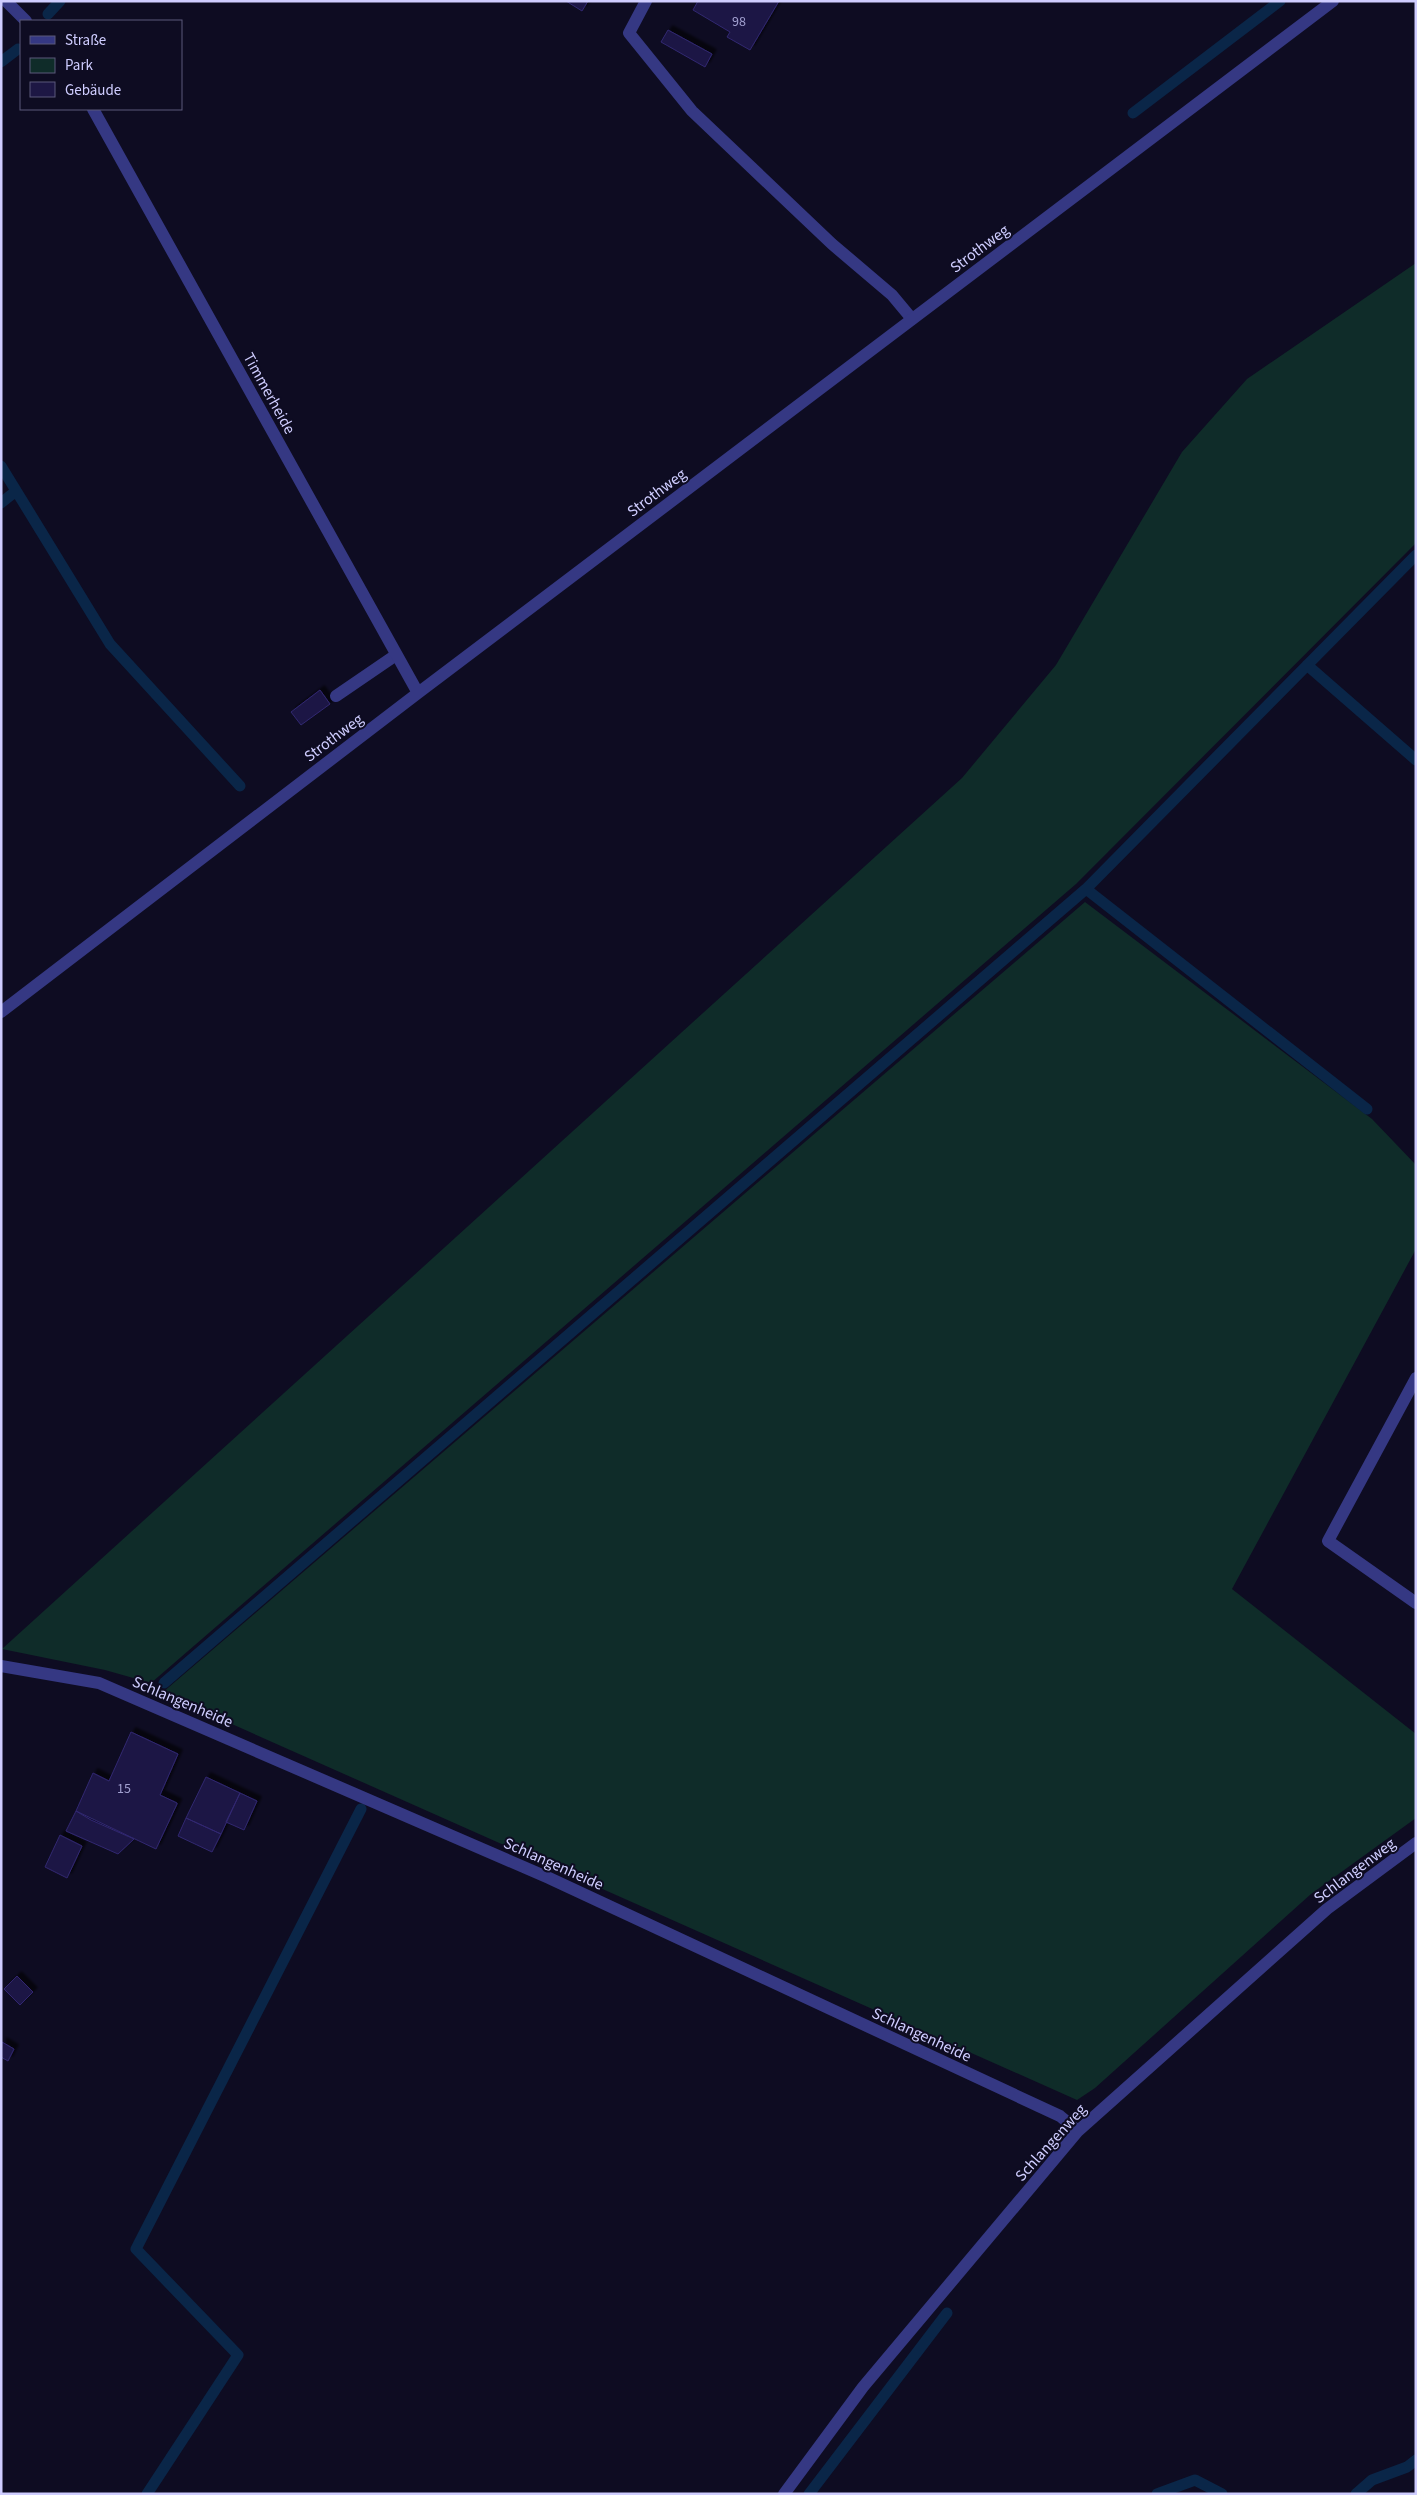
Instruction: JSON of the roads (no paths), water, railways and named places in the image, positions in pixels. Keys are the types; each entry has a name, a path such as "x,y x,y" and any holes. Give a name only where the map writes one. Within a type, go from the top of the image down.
{"street":[{"path":"6,1 25,20"},
{"path":"646,1 629,33 692,110 832,244 892,295 912,319"},
{"name":"Strothweg","path":"1,1012 418,693 1333,1"},
{"name":"Timmerheide","path":"94,110 418,693"},
{"path":"336,696 396,655"},
{"path":"1416,1378 1328,1541 1416,1603"},
{"name":"Schlangenheide","path":"1,1666 99,1683 549,1878 1060,2116 1078,2131"},
{"name":"Schlangenweg","path":"784,2494 863,2387 1078,2131 1327,1909 1416,1844"}],"waterway":[{"path":"48,14 60,1"},
{"path":"1133,113 1280,1"},
{"path":"1,62 18,49"},
{"path":"1,466 110,644 240,786"},
{"path":"1,503 16,491"},
{"path":"164,1683 1086,889 1416,555"},
{"path":"1307,665 1416,760"},
{"path":"1086,889 1367,1109"},
{"path":"147,2494 238,2355 136,2249 361,1809"},
{"path":"809,2494 947,2313"},
{"path":"1356,2494 1372,2480 1407,2467 1416,2460"},
{"path":"1157,2494 1195,2480 1222,2494"}]}
